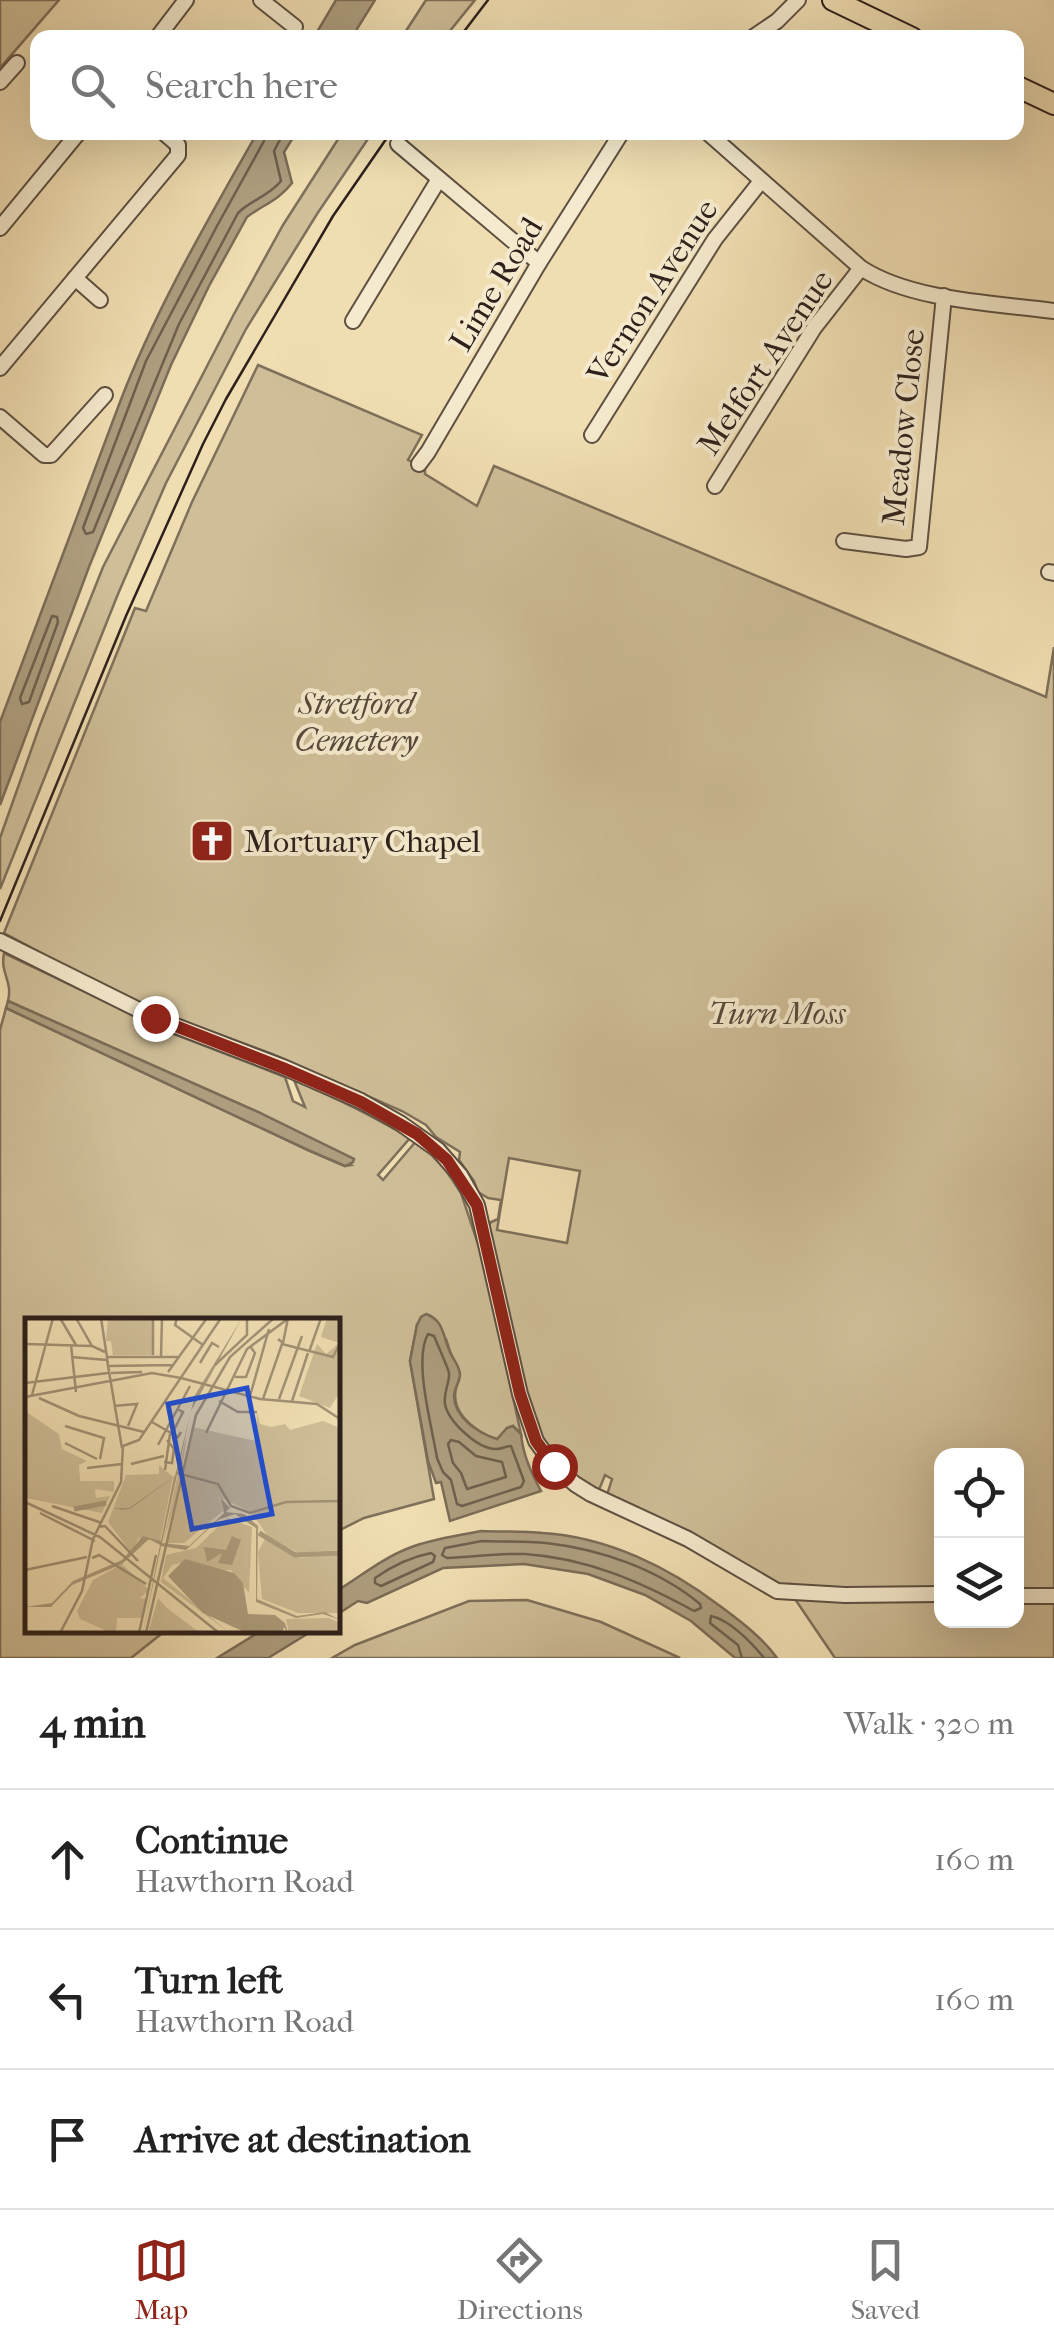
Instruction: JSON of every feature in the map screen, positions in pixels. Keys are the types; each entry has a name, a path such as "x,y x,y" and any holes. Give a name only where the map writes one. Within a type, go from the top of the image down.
{"highway":[{"path":"833,0 895,30"},
{"path":"1024,90 1054,104"}],"street":[{"path":"163,30 186,0"},
{"path":"261,0 295,27"},
{"path":"764,30 798,0"},
{"path":"0,82 17,62"},
{"path":"0,228 72,140"},
{"path":"0,368 178,155 180,149 171,140"},
{"name":"Lime Road","path":"418,464 611,140"},
{"path":"716,140 861,268 892,286 1054,310"},
{"path":"398,144 538,264"},
{"path":"353,321 439,179"},
{"name":"Vernon Avenue","path":"592,434 715,239 762,181"},
{"name":"Melfort Avenue","path":"715,486 814,328 861,268"},
{"path":"76,278 100,300"},
{"name":"Meadow Close","path":"844,541 919,548 944,296"},
{"path":"0,417 44,454 51,455 105,395"},
{"path":"0,941 155,1018 349,1096 400,1122 438,1150 460,1175 477,1205 520,1394 536,1441 554,1466 575,1484 688,1538 777,1591 845,1596 934,1594"},
{"path":"1024,1596 1054,1596"}],"green space":[{"path":"0,0 59,0 30,30 0,68"},
{"path":"426,0 475,0 451,30 407,30"},
{"path":"338,140 367,140 246,329 166,483 0,889 0,838 103,567 283,225"},
{"path":"258,365 422,435 408,460 425,467 425,474 477,506 494,466 1046,697 1054,647 1054,1658 835,1658 795,1599 799,1596 790,1584 776,1587 607,1495 612,1479 605,1475 599,1490 560,1467 541,1441 525,1392 487,1228 498,1219 501,1200 478,1192 459,1160 460,1152 402,1111 272,1054 158,1012 4,933 135,608 146,611 192,502","holes":["509,1158 580,1171 567,1243 497,1230"]},
{"path":"4,953 169,1032 285,1077 293,1101 305,1107 294,1080 410,1138 378,1175 383,1180 417,1140 443,1166 461,1193 483,1259 521,1434 513,1426 497,1440 463,1417 456,1400 459,1380 446,1339 417,1325 410,1361 434,1499 364,1518 340,1530 340,1318 25,1318 25,1633 162,1633 131,1658 0,1658 0,1030 6,1008 308,1150 351,1165 258,1112 8,1001"},
{"path":"527,1600 601,1622 680,1658 332,1658 355,1645 469,1601"}],"water":[{"path":"336,0 375,0 356,30 318,30"},
{"path":"253,140 292,140 284,152 292,183 247,217 171,365 89,567 0,805 0,722 134,367"},
{"path":"8,1001 258,1112 354,1159 353,1162 345,1166 308,1150 6,1008"},
{"path":"426,1314 440,1325 458,1368 460,1377 454,1397 458,1412 475,1429 497,1439 513,1426 521,1434 541,1491 450,1521 441,1482 436,1483 428,1461 410,1361 417,1325"},
{"path":"481,1531 535,1532 614,1548 680,1579 758,1636 777,1658 735,1658 691,1621 645,1595 588,1574 524,1564 443,1568 367,1603 358,1601 340,1613 340,1589 399,1552"},
{"path":"258,1633 309,1633 268,1658 217,1658"}],"tram line":[{"path":"465,30 488,0"},
{"path":"0,921 126,616 203,444 333,216 385,140"}],"place":[{"name":"Mortuary Chapel","path":"212,841"}],"route":[{"path":"155,1018 361,1102 417,1134 447,1160 477,1205 520,1394 536,1441 554,1466"}],"park label":[{"name":"Stretford Cemetery","path":"356,722"},
{"name":"Turn Moss","path":"777,1013"}]}
